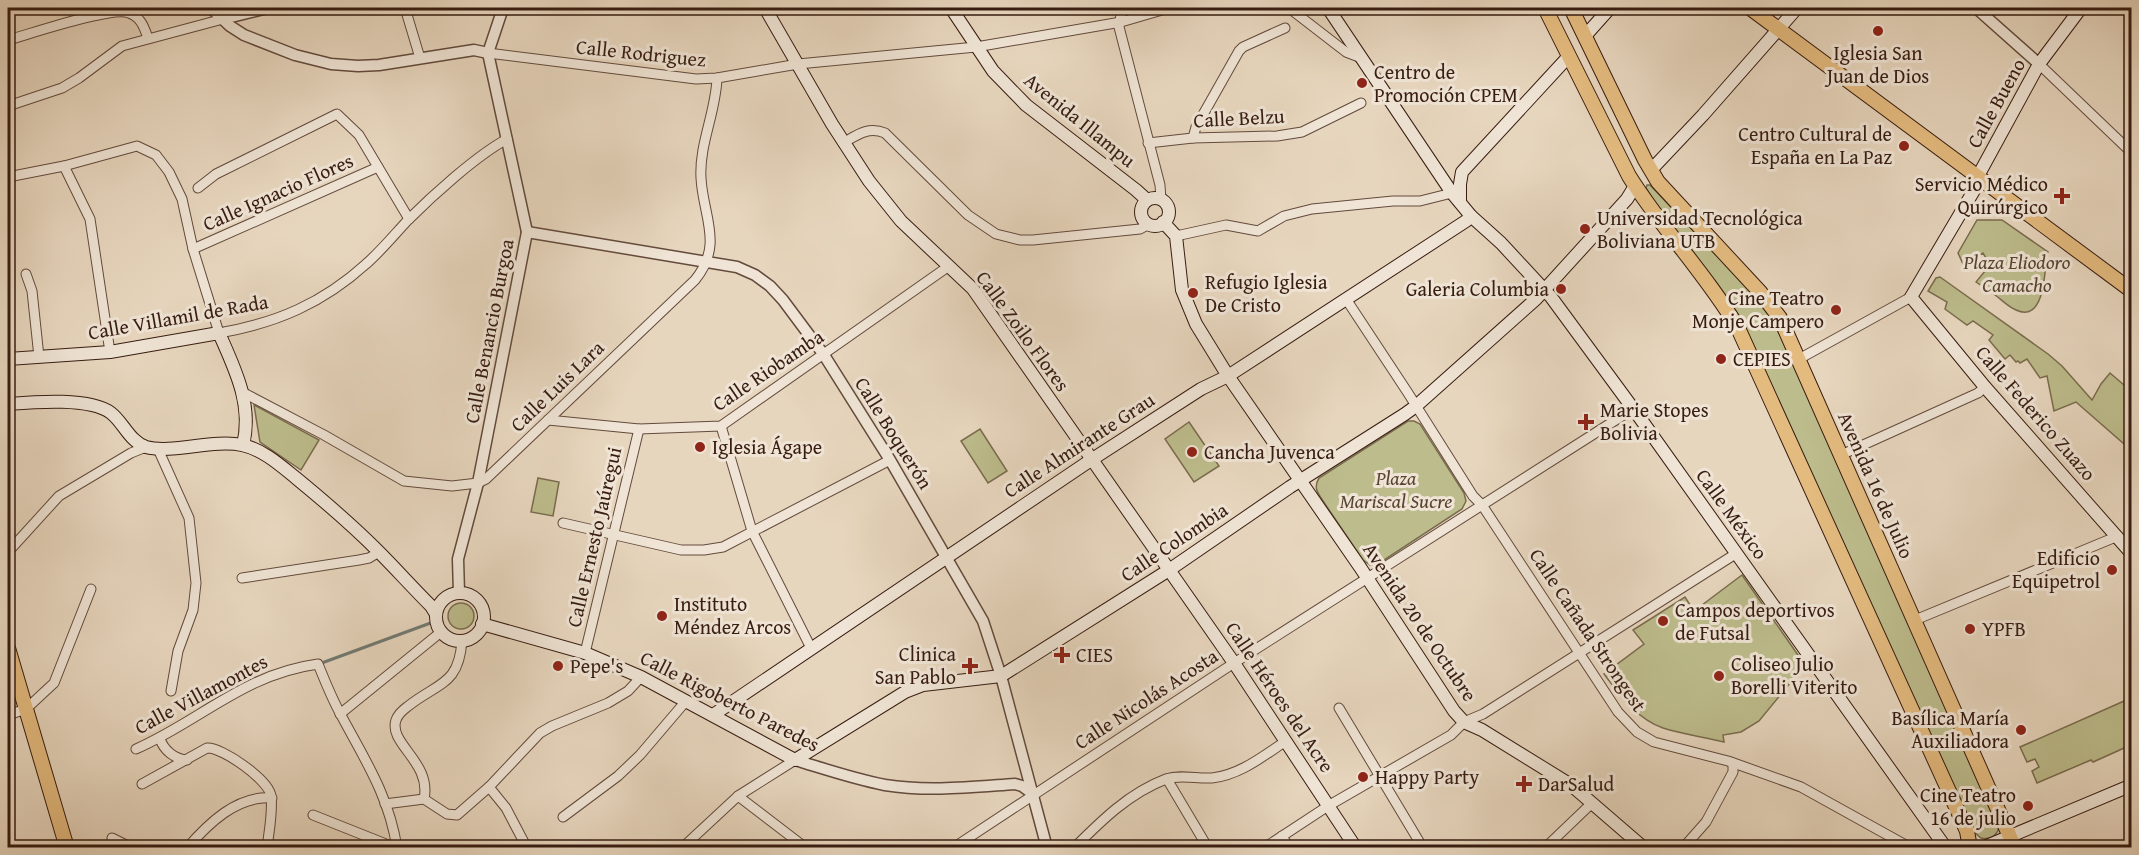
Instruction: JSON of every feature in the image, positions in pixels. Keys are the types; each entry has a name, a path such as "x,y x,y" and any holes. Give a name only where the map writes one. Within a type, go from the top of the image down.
{"main road":[{"name":"Calle Zoilo Flores","path":"765,8 843,143 868,181 902,221 973,289 1169,570"},
{"name":"Avenida Illampu","path":"951,8 993,71 1026,105 1147,200"},
{"name":"Calle México","path":"1328,8 1456,198 1545,290 1737,553 1946,848"},
{"path":"1545,8 1635,186 1738,328 1967,831 1970,848"},
{"name":"Avenida 16 de Julio","path":"1571,8 1658,182 1772,305 2013,842"},
{"path":"1456,198 1462,172 1610,8"},
{"path":"1750,8 1981,182 2132,291"},
{"path":"1635,186 1715,102 1797,8"},
{"name":"Calle Bueno","path":"1914,291 1981,182 2039,64 2081,8"},
{"name":"Calle Colombia","path":"795,760 905,692 923,685 1001,676 1169,570 1416,406 1545,290 1627,199 1635,186"},
{"path":"1154,198 1161,200 1168,208 1168,213 1163,222 1156,225 1149,224 1142,217 1141,208 1147,200 1154,198"},
{"name":"Calle Almirante Grau","path":"713,715 1091,460 1201,389 1228,376 1471,216"},
{"path":"1163,222 1176,236"},
{"name":"Avenida 20 de Octubre","path":"1176,236 1182,290 1196,324 1228,376 1368,579 1454,711 1464,722 1482,730 1571,785 1644,848"},
{"name":"Calle Federico Zuazo","path":"1914,291 1985,387 2132,554"},
{"path":"219,333 244,393 246,420 243,445"},
{"name":"Calle Villamil de Rada","path":"8,359 110,351 219,333"},
{"path":"8,404 52,401 101,408 110,412 129,434 152,448 227,443 257,450 281,466 351,524 435,608 441,632 454,640 462,640 475,635 482,624 484,616 478,602 473,597 459,593 448,596 435,608"},
{"name":"Calle Héroes del Acre","path":"1169,570 1234,663 1356,848"},
{"name":"Calle Rigoberto Paredes","path":"482,624 585,653 641,677 795,760"},
{"path":"8,648 67,848"},
{"path":"1982,848 2013,842 2132,785"}],"street":[{"name":"Calle Rodriguez","path":"211,8 244,35 295,55 331,64 379,65 474,50 696,79 717,78 798,64 976,47 1121,22 1169,8"},
{"path":"8,106 62,88 122,46 266,8"},
{"path":"405,8 420,58"},
{"path":"488,52 503,8"},
{"path":"1122,8 1119,27 1160,185 1161,200"},
{"path":"1289,8 1346,52 1359,57"},
{"path":"1976,8 2039,64 2132,153"},
{"path":"8,40 121,11 129,12 137,17 143,24 148,38"},
{"path":"1193,138 1196,127 1239,51 1285,28"},
{"name":"Calle Benancio Burgoa","path":"459,593 458,559 478,483 527,232 488,52"},
{"path":"708,261 711,230 701,178 704,145 717,94 717,78"},
{"name":"Calle Belzu","path":"1148,143 1193,138 1277,136 1302,132 1361,103"},
{"path":"198,188 216,174 337,114 359,135 409,219"},
{"path":"843,143 863,132 872,130 885,133 968,215 985,228 1008,237 1033,240 1140,229 1149,224"},
{"name":"Calle Villamil de Rada","path":"219,333 272,321 324,296 368,262 409,219 488,151 507,139"},
{"path":"8,177 63,166 136,146 156,155 176,185 182,199 193,249 219,333"},
{"path":"63,166 90,219 110,351"},
{"name":"Calle Ignacio Flores","path":"193,249 378,167"},
{"path":"1176,236 1226,225 1258,231 1284,216 1312,209 1393,201 1456,198"},
{"name":"Calle Boquerón","path":"527,232 737,267 755,275 783,300 824,355 891,460 983,621 1001,676 1047,848"},
{"name":"Calle Luis Lara","path":"478,483 486,479 695,280 708,261"},
{"name":"Calle Riobamba","path":"548,420 639,429 721,426 949,266"},
{"path":"26,274 32,291 39,357"},
{"path":"1798,359 1914,291"},
{"name":"Calle Cañada Strongest","path":"1346,299 1473,496 1482,505 1618,712 1637,732 1662,745 1733,764 1801,788 1911,848"},
{"path":"1841,455 1978,393 1985,387"},
{"path":"244,393 324,435 404,482 452,486 478,483"},
{"name":"Calle Nicolás Acosta","path":"953,848 1234,663 1633,409"},
{"path":"721,426 752,531 811,648"},
{"name":"Calle Ernesto Jaúregui","path":"585,653 639,429"},
{"path":"8,552 59,496 131,453 152,448 189,518 196,584 193,610 178,651 171,691"},
{"path":"563,523 681,550 723,547 891,460"},
{"path":"1915,620 2118,537"},
{"path":"242,578 359,560 369,558 379,552"},
{"path":"1264,848 1328,806 1450,735 1464,722 1483,714 1737,553"},
{"path":"8,715 26,709 50,688 57,677 91,589"},
{"path":"313,814 396,848 394,830 369,763 340,714 441,632"},
{"path":"424,799 426,781 423,773 402,745 395,730 395,722 399,714 409,705 448,680 459,663 462,640"},
{"name":"Calle Villamontes","path":"136,749 160,739 222,699 263,678 295,667 318,664 340,714"},
{"path":"385,804 424,799 447,814 457,815 489,786 540,733 608,703 628,691 641,677"},
{"path":"563,817 618,776 640,755 686,701"},
{"path":"1339,708 1423,848"},
{"path":"160,739 174,757 187,760"},
{"path":"1074,848 1112,811 1135,795 1167,779 1214,778 1244,769 1286,741"},
{"path":"142,784 207,748 216,748 232,758 268,788 272,798 267,848"},
{"name":"Calle Rigoberto Paredes","path":"795,760 861,780 887,785 937,788 1015,784 1022,786 1033,795"},
{"name":"Calle Colombia","path":"682,848 738,796 795,760"},
{"path":"1683,848 1706,822 1733,772 1733,764"},
{"path":"1167,779 1208,848"},
{"path":"489,786 506,808 527,848"},
{"path":"738,796 806,848"},
{"path":"187,848 229,808 263,798 272,798"},
{"path":"1545,848 1593,803"},
{"path":"1282,836 1289,848"},
{"path":"112,838 126,845 141,848"}],"green space":[{"path":"1650,185 1756,297 1774,321 1999,828 1992,837 1981,838 1974,832 1743,322 1660,211 1646,188"},
{"name":"Plaza Eliodoro Camacho","path":"1977,220 2002,220 2048,252 2043,258 2046,260 2041,296 2032,310 2025,312 2010,307 1976,282 1990,265 1983,253 1963,264 1958,253"},
{"path":"1940,277 2048,354 2062,366 2092,400 2110,373 2131,391 2131,450 2076,402 2054,411 2047,376 2040,378 2027,359 2020,363 2010,355 2005,359 1989,340 1993,335 1973,321 1967,325 1945,309 1947,302 1928,291 1936,278"},
{"path":"254,405 319,440 301,470 260,442"},
{"name":"Plaza Mariscal Sucre","path":"1408,421 1420,424 1464,493 1466,501 1462,509 1378,564 1370,565 1363,560 1323,501 1316,485 1319,478"},
{"name":"Cancha Juvenca","path":"1189,422 1219,466 1194,482 1165,439"},
{"path":"980,429 1007,471 988,483 961,441"},
{"path":"538,478 559,482 553,516 531,512"},
{"path":"1742,575 1805,665 1759,721 1741,732 1723,735 1724,742 1663,728 1645,719 1630,706 1604,674 1644,644 1633,630 1685,597 1694,611"},
{"path":"461,603 470,607 474,616 470,625 461,629 452,625 448,616 452,607"},
{"path":"2131,698 2131,745 2037,783 2032,771 2039,767 2035,759 2027,762 2020,747"}],"waterway":[{"path":"319,664 436,621"}],"place":[{"name":"Iglesia San Juan de Dios","path":"1878,31"},
{"name":"Centro de Promoción CPEM","path":"1362,83"},
{"name":"Centro Cultural de España en La Paz","path":"1904,146"},
{"name":"Servicio Médico Quirúrgico","path":"2062,196"},
{"name":"Universidad Tecnológica Boliviana UTB","path":"1585,229"},
{"name":"Galeria Columbia","path":"1561,289"},
{"name":"Refugio Iglesia De Cristo","path":"1193,293"},
{"name":"Cine Teatro Monje Campero","path":"1836,310"},
{"name":"CEPIES","path":"1721,359"},
{"name":"Marie Stopes Bolivia","path":"1586,422"},
{"name":"Iglesia Ágape","path":"700,447"},
{"name":"Cancha Juvenca","path":"1192,452"},
{"name":"Edificio Equipetrol","path":"2112,570"},
{"name":"Instituto Méndez Arcos","path":"662,616"},
{"name":"Campos deportivos de Futsal","path":"1663,621"},
{"name":"YPFB","path":"1970,629"},
{"name":"CIES","path":"1062,655"},
{"name":"Pepe's","path":"558,666"},
{"name":"Clinica San Pablo","path":"970,666"},
{"name":"Coliseo Julio Borelli Viterito","path":"1719,676"},
{"name":"Basílica María Auxiliadora","path":"2021,730"},
{"name":"Happy Party","path":"1363,777"},
{"name":"DarSalud","path":"1524,784"},
{"name":"Cine Teatro 16 de julio","path":"2028,806"}]}
